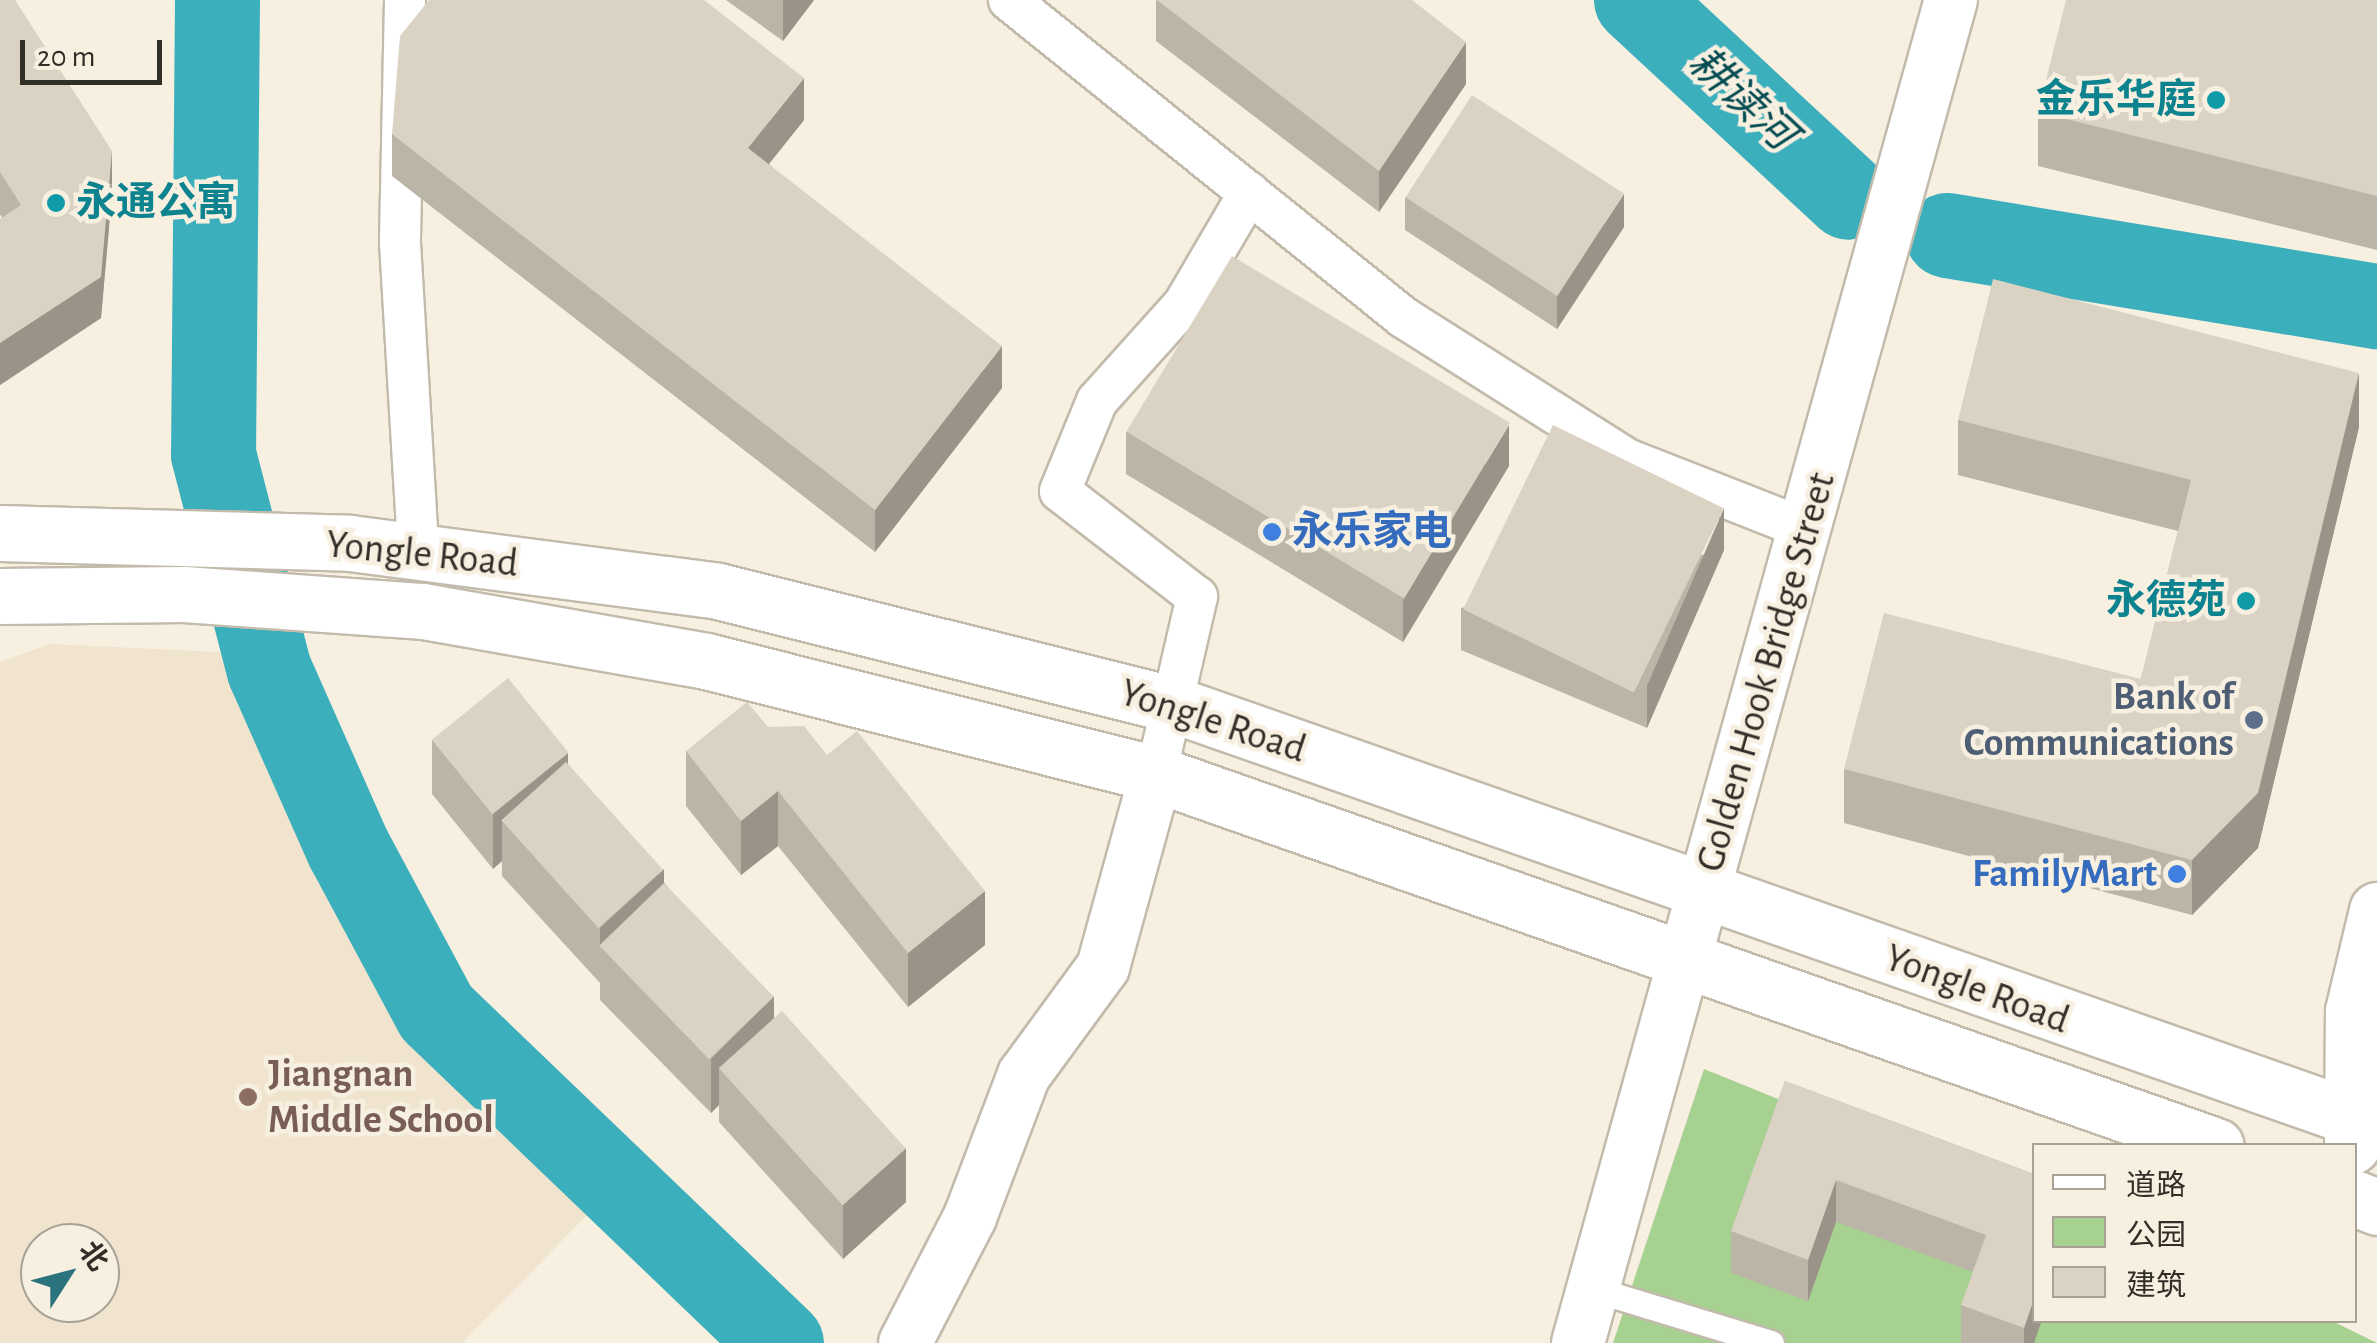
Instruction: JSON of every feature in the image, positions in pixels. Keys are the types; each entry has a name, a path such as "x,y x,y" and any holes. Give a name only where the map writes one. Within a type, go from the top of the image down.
{"main road":[{"name":"Yongle Road","path":"0,533 205,536 350,544 718,590 1176,704 2365,1132"},
{"name":"Yongle Road","path":"0,596 220,596 424,611 706,661 1156,774 1690,957 2208,1143"},
{"path":"2357,1178 2365,1132 2354,1011 2377,910"}],"street":[{"path":"404,0 400,243 418,550"},
{"path":"1009,0 1402,317 1628,459 1806,529"},
{"name":"Golden Hook Bridge Street","path":"1578,1343 1690,957 1704,891 1951,0"},
{"path":"905,1343 970,1217 1024,1075 1102,967 1176,704 1197,597 1060,491 1097,401 1184,304 1248,193"}],"lane":[{"path":"1593,1289 1771,1343"}],"shaded area":[{"name":"Jiangnan Middle School","path":"50,644 263,654 302,809 399,984 592,1210 462,1343 0,1343 0,662"}],"green space":[{"path":"1704,1069 2032,1201 2032,1323 2336,1323 2377,1343 1613,1343"}],"building":[{"name":"永通公寓","path":"0,0 15,0 112,151 101,277 0,343 0,219 21,205 0,172"},
{"path":"429,0 704,0 804,78 748,148 1002,346 875,510 392,134 400,36"},
{"path":"1157,0 1412,0 1466,42 1379,171"},
{"name":"金乐华庭","path":"2066,0 2377,0 2377,196 2038,112"},
{"path":"1472,95 1624,194 1557,296 1406,197"},
{"path":"1232,256 1510,423 1404,599 1126,432"},
{"name":"永德苑","path":"1993,279 2359,373 2258,793 2192,860 1844,769 1884,613 2141,679 2191,480 1958,420"},
{"path":"1553,425 1724,508 1634,693 1463,609"},
{"path":"508,678 568,753 492,814 432,740"},
{"path":"747,702 768,727 804,726 827,755 857,731 985,891 908,953 778,791 741,821 686,751"},
{"path":"566,762 663,870 598,928 501,820"},
{"path":"664,883 774,997 709,1059 599,946"},
{"path":"782,1011 906,1148 843,1205 719,1068"},
{"path":"1785,1081 2032,1173 2032,1305 2024,1328 1961,1305 1986,1235 1836,1180 1808,1260 1731,1231"}],"waterway":[{"path":"217,0 213,454 269,670 348,848 436,1012 781,1343"},
{"name":"耕读河","path":"1636,0 1848,197"},
{"path":"1947,235 2377,306"}],"place":[{"name":"金乐华庭","path":"2216,100"},
{"name":"永通公寓","path":"56,203"},
{"name":"永乐家电","path":"1272,532"},
{"name":"永德苑","path":"2246,601"},
{"name":"Bank of Communications","path":"2254,720"},
{"name":"FamilyMart","path":"2177,874"},
{"name":"Jiangnan Middle School","path":"248,1097"}]}
